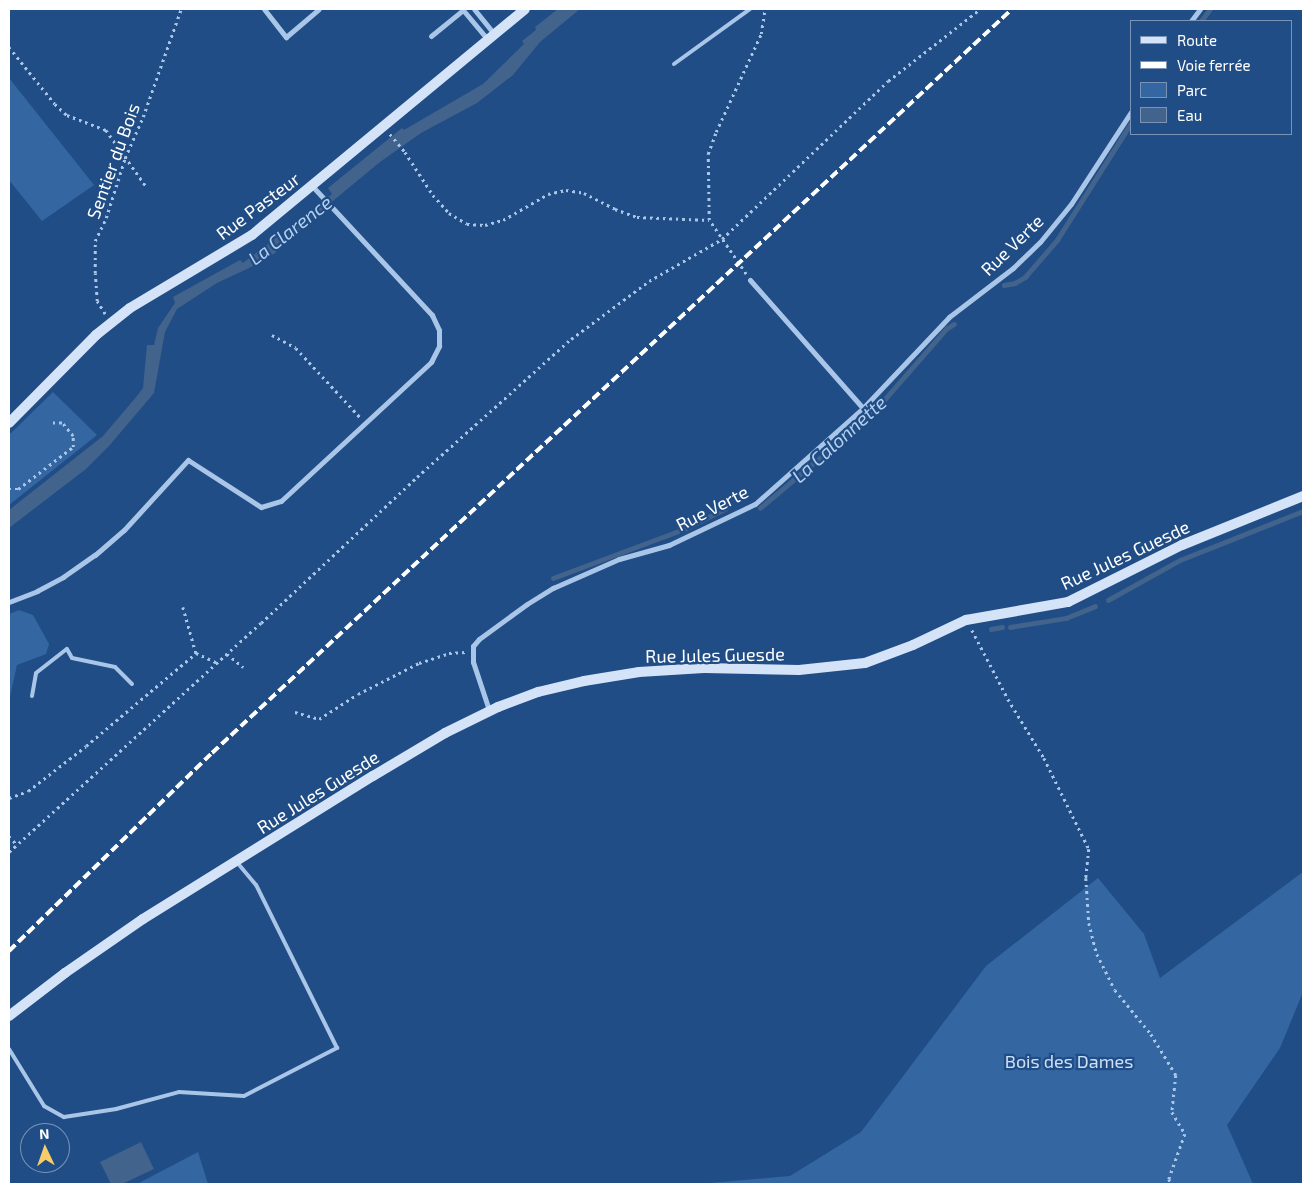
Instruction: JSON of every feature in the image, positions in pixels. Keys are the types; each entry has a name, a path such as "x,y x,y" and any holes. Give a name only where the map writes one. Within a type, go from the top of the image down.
{"street":[{"path":"264,9 286,36 319,9"},
{"path":"474,9 491,36"},
{"name":"Rue Pasteur","path":"9,423 96,335 167,284 223,254 252,235 525,9"},
{"path":"1192,20 1200,9"},
{"path":"431,36 463,10 491,36"},
{"name":"Rue Verte","path":"472,652 473,646 492,629 553,588 619,559 669,544 754,504 863,408 949,317 1013,268 1040,242 1071,204 1130,114"},
{"path":"9,602 57,581 95,555 124,530 188,460 261,507 281,501 431,362 439,346 439,330 432,315 312,186"},
{"path":"750,280 863,408"},
{"name":"Rue Jules Guesde","path":"9,1016 120,934 382,771 445,733 489,710 538,692 584,681 639,672 704,668 799,670 865,663 913,645 966,620 1068,602 1182,545 1303,496"},
{"path":"472,652 477,678 489,710"}],"lane":[{"path":"674,64 750,9"},
{"path":"32,696 36,673 67,649 72,658 115,667 132,684"},
{"path":"9,1049 44,1106 64,1117 116,1109 179,1092 244,1096 337,1048 256,885 237,862"}],"path":[{"name":"Sentier du Bois","path":"110,324 97,301 95,241 106,218 125,158 143,117 181,9"},
{"path":"742,270 710,220 708,154 716,132 761,34 766,9"},
{"path":"9,852 227,654 417,477 571,339 649,281 722,239 888,81 980,9"},
{"path":"9,47 55,104 67,115 106,130 146,186"},
{"path":"389,134 405,152 432,195 449,213 467,224 485,226 503,220 548,194 566,190 584,193 615,209 637,217 710,220"},
{"path":"272,335 296,348 366,423"},
{"path":"9,489 18,489 73,447 73,436 62,423 51,423"},
{"path":"183,607 196,653 217,663"},
{"path":"966,620 1008,699 1044,758 1089,849 1086,878 1089,923 1097,954 1115,990 1151,1034 1176,1075 1172,1112 1185,1134 1169,1179 1171,1184"},
{"path":"295,712 319,719 358,694 419,663 449,654 472,652"},
{"path":"9,798 28,791 79,752 196,653"},
{"path":"227,654 243,666"},
{"path":"9,836 17,845"}],"green space":[{"path":"9,78 94,185 42,221 9,180"},
{"path":"53,392 97,435 9,505 9,435"},
{"path":"19,610 33,615 49,644 46,654 17,665 9,701 9,614"},
{"name":"Bois des Dames","path":"1303,872 1303,992 1280,1048 1227,1125 1253,1184 698,1184 790,1176 861,1132 986,966 1098,878 1144,934 1160,978"},
{"path":"198,1152 208,1184 137,1184"}],"water":[{"name":"La Clarence","path":"558,9 580,9 540,42 513,75 477,103 421,133 380,162 322,210 275,253 260,263 217,283 177,309 165,332 154,393 109,446 86,469 9,528 9,510 103,436 143,388 147,345 154,345 158,328 175,303 173,297 240,260 243,263 332,194 328,188 402,128 404,130 483,84 524,44 522,41 536,30 535,27"},
{"path":"141,1142 154,1169 122,1184 111,1184 100,1162"}],"waterway":[{"name":"La Calonnette","path":"1202,20 1210,9"},
{"name":"La Calonnette","path":"1004,285 1015,283 1025,277 1057,240 1130,125"},
{"name":"La Calonnette","path":"760,508 871,415 946,329 954,324"},
{"name":"La Calonnette","path":"553,578 684,529 725,509"},
{"path":"1108,600 1180,560 1303,511"},
{"path":"1010,627 1066,618 1095,606"},
{"path":"991,629 1002,627"}],"railway":[{"path":"9,951 212,753 1012,9"}]}
